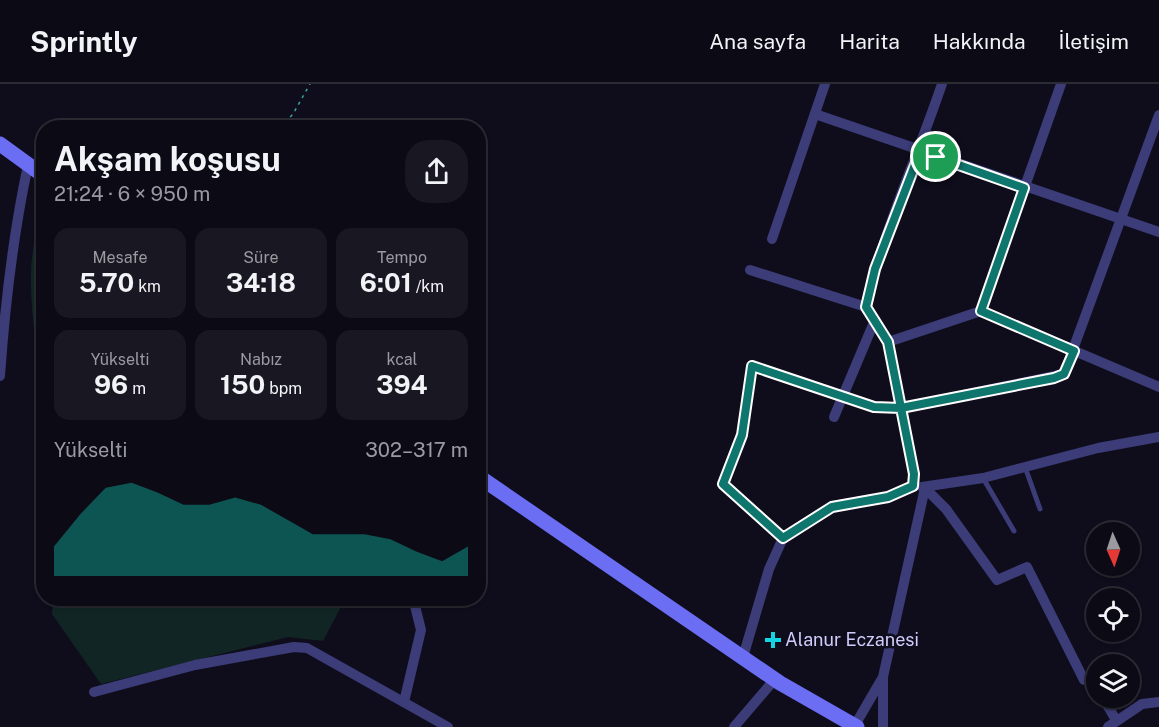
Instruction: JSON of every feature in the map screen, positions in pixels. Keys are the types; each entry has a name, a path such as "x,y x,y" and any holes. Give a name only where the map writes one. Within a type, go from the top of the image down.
{"main road":[{"path":"0,144 36,170"},
{"path":"486,481 775,679 856,726"}],"street":[{"path":"772,239 825,84"},
{"path":"866,307 875,269 920,152 942,84"},
{"path":"981,311 1061,84"},
{"path":"815,114 1024,188 1159,232"},
{"path":"783,538 723,484 742,435 752,366 874,407 901,408 1054,378 1064,374 1159,115"},
{"path":"0,376 8,273 28,165"},
{"path":"750,270 866,307 888,342 914,474 913,486"},
{"path":"888,342 981,311 1159,387"},
{"path":"834,417 875,320"},
{"path":"743,657 769,569 783,538 832,507 888,497 913,486 925,488 983,478 1098,448 1159,437"},
{"path":"883,727 883,677 925,488"},
{"path":"925,488 946,509 997,580 1027,567 1084,680 1086,680"},
{"path":"404,702 421,630 415,606"},
{"path":"94,693 195,665 294,647 307,648 447,727"},
{"path":"856,726 883,677"},
{"path":"734,727 775,679"},
{"path":"1107,708 1112,723 1143,704 1159,702"}],"lane":[{"path":"1025,467 1040,509"},
{"path":"983,478 1014,531"}],"path":[{"path":"287,120 310,84"}],"green space":[{"path":"36,226 36,345 31,289 31,266"},
{"path":"52,606 341,606 323,641 288,637 101,684 52,614"}],"place":[{"name":"Alanur Eczanesi","path":"773,640"}],"route":[{"path":"936,157 920,152 875,269 866,307 888,342 901,408 914,474 913,486 888,497 832,507 783,538 723,484 742,435 752,366 874,407 901,408 1054,378 1064,374 1074,351 981,311 1024,188 936,157"}]}
